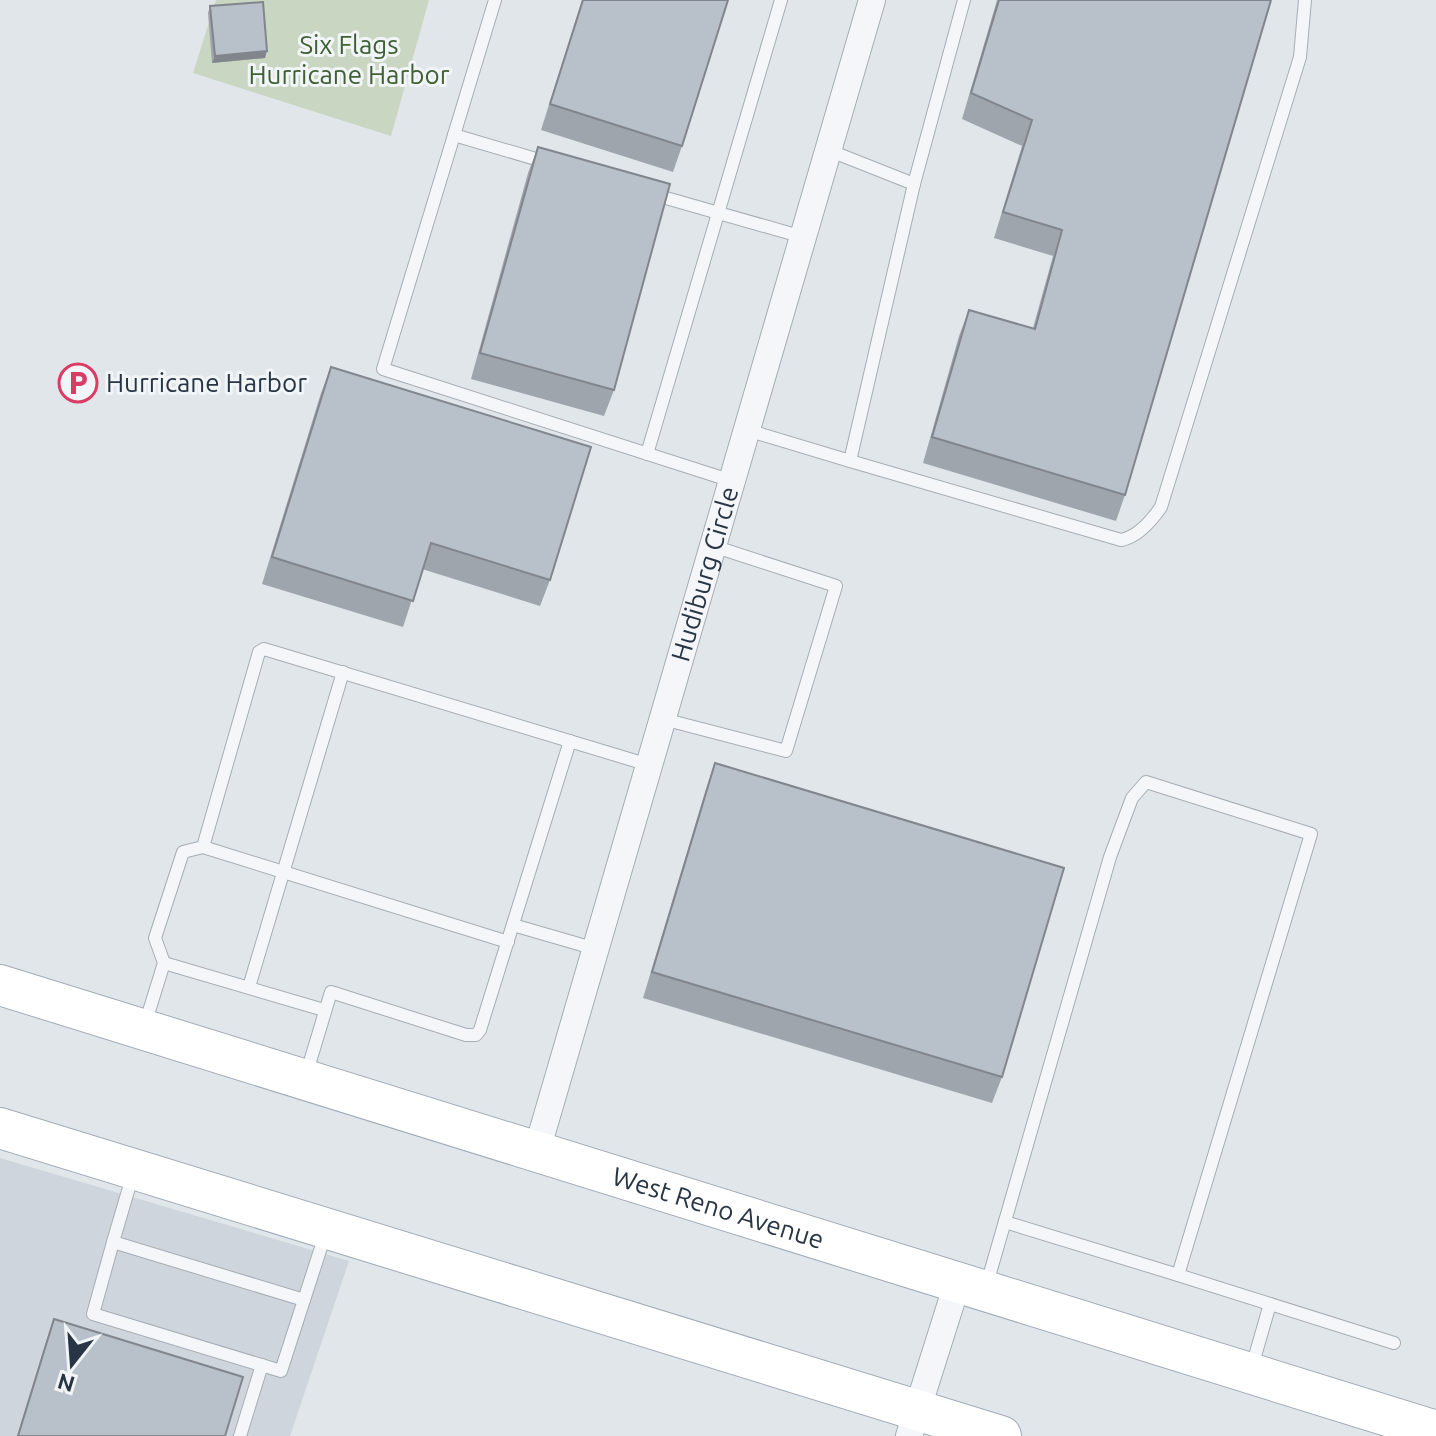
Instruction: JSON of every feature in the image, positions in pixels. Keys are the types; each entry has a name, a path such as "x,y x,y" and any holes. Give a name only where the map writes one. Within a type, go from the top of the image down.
{"main road":[{"name":"West Reno Avenue","path":"0,985 1436,1431"},
{"path":"0,1128 327,1229 913,1423 1001,1436"}],"street":[{"name":"Hudiburg Circle","path":"537,1150 872,0"},
{"path":"913,1423 972,1285"}],"lane":[{"path":"495,0 383,369 732,481"},
{"path":"647,454 781,0"},
{"path":"850,461 914,184 964,0"},
{"path":"747,430 1121,540 1130,539 1154,517 1165,492 1300,57 1305,0"},
{"path":"454,135 557,165"},
{"path":"828,150 914,184"},
{"path":"644,192 803,237"},
{"path":"663,719 786,751 836,586 713,546"},
{"path":"203,847 259,652 270,650 649,765"},
{"path":"249,987 343,672"},
{"path":"305,1078 328,994 336,992 476,1035 570,741"},
{"path":"972,1285 1005,1222 1110,857 1132,798 1146,782 1311,834 1178,1275"},
{"path":"144,1029 164,963 155,938 183,852 203,847 508,942"},
{"path":"513,925 596,949"},
{"path":"164,963 324,1010"},
{"path":"134,1170 93,1314 281,1371 327,1229"},
{"path":"1005,1222 1394,1343"},
{"path":"113,1242 304,1300"},
{"path":"1250,1372 1270,1304"},
{"path":"240,1436 262,1365"}],"shaded area":[{"path":"0,1158 349,1261 290,1436 0,1436"}],"green space":[{"name":"Six Flags Hurricane Harbor","path":"216,0 429,0 391,136 193,73"}],"building":[{"path":"583,0 728,0 682,146 550,104"},
{"path":"999,0 1271,0 1125,495 932,437 969,310 1035,329 1062,230 1003,212 1032,120 971,93"},
{"path":"263,2 267,51 215,56 210,6"},
{"path":"538,147 670,184 614,390 480,353"},
{"path":"331,367 591,447 550,580 431,543 413,601 272,557"},
{"path":"715,763 1064,868 1002,1077 652,972"},
{"path":"54,1319 243,1377 225,1436 18,1436"}],"place":[{"name":"Hurricane Harbor","path":"78,383"}]}
